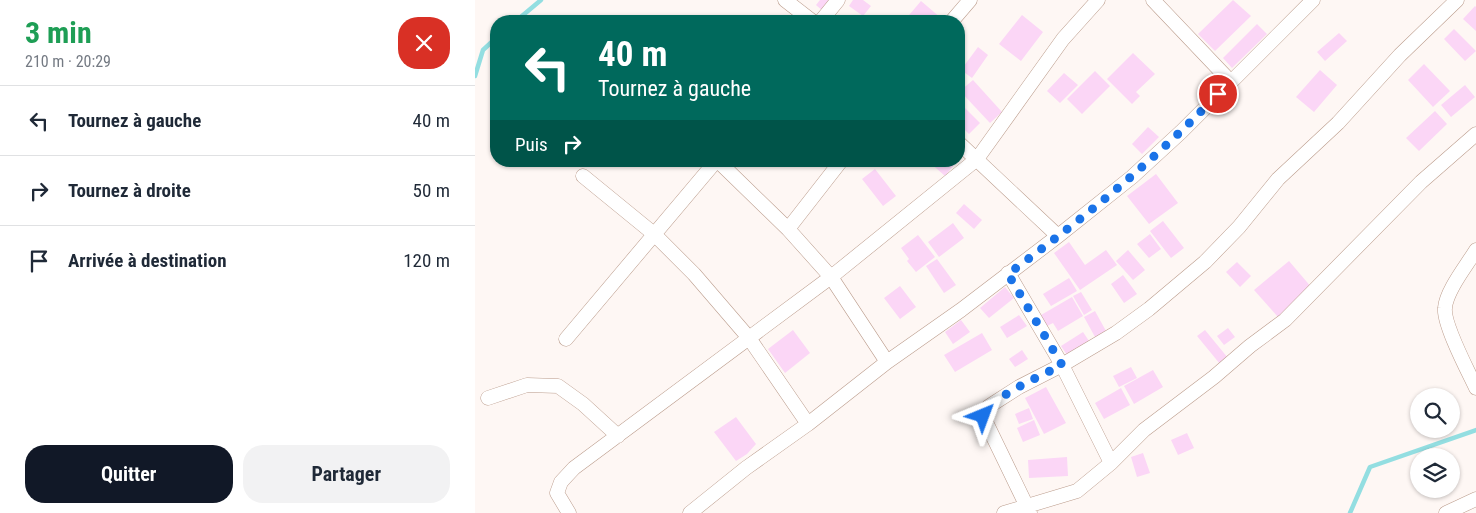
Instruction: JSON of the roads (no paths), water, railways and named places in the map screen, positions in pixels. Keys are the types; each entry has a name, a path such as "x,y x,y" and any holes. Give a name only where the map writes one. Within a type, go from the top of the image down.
{"street":[{"path":"785,0 805,15"},
{"path":"826,15 838,0"},
{"path":"957,15 970,0"},
{"path":"569,513 557,494 561,482 574,468 831,277 977,159 1063,39 1098,0"},
{"path":"1153,0 1231,82"},
{"path":"691,513 746,468 808,424 887,362 961,310 1131,178 1181,132 1313,0"},
{"path":"1028,509 987,426 983,416 984,411 1019,387 1062,365 1116,333 1149,309 1205,262 1239,227 1278,179 1337,123 1399,55 1457,0"},
{"path":"1004,513 1028,509 1077,491 1111,463 1144,430 1285,320 1421,182 1476,134"},
{"path":"965,148 1058,236"},
{"path":"566,339 712,167"},
{"path":"723,167 788,229 831,277 887,362"},
{"path":"788,229 836,167"},
{"path":"583,176 654,234 694,274 749,338 808,424"},
{"path":"1476,250 1449,295 1444,309 1455,345 1476,388"},
{"path":"1008,274 1062,365 1111,463"},
{"path":"488,398 527,385 558,386 583,404 618,436"},
{"path":"1446,513 1476,499"}],"waterway":[{"path":"523,15 541,0"},
{"path":"475,76 483,50 490,44"},
{"path":"1350,513 1370,467 1476,430"}]}
